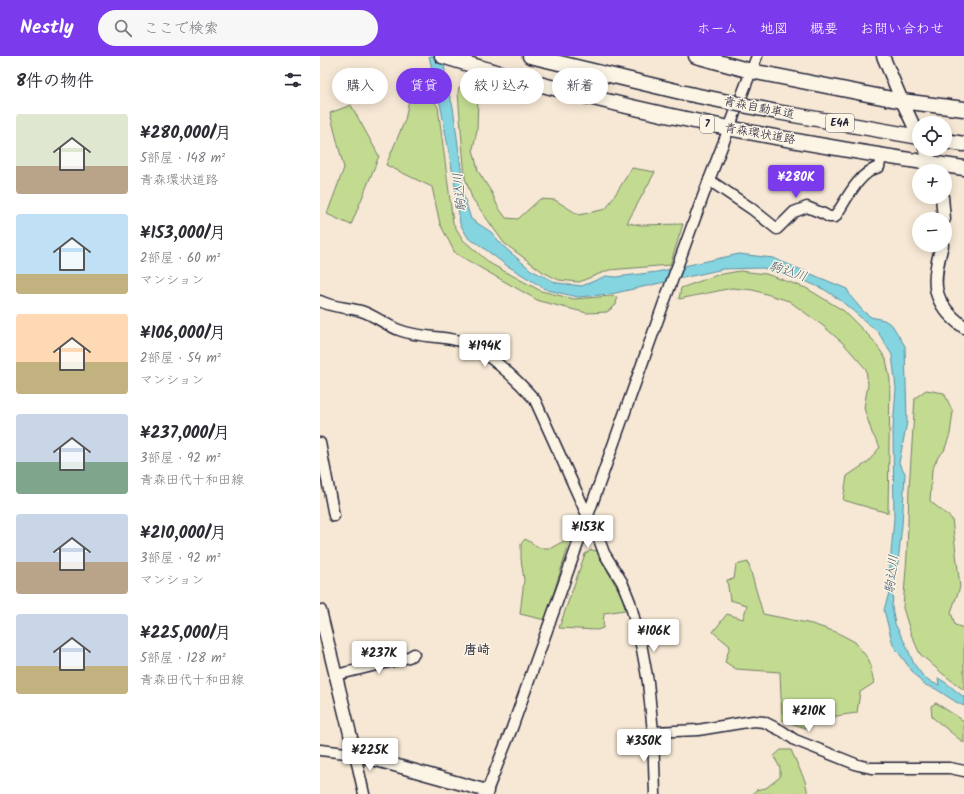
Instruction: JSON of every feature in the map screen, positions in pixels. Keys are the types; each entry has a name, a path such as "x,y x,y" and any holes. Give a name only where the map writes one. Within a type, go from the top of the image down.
{"highway":[{"name":"青森自動車道","path":"530,56 689,94 777,112 912,136"},
{"path":"696,56 751,71 902,101 964,109"},
{"name":"青森環状道路","path":"448,58 519,79 585,96 729,129 881,156 916,164"},
{"path":"952,142 964,144"},
{"name":"青森環状道路","path":"952,168 964,168"}],"main road":[{"path":"883,56 912,122"},
{"path":"941,252 935,278 936,293 947,313 964,327"},
{"path":"320,611 355,754 487,793"}],"street":[{"path":"487,793 512,728 666,297 757,56"},
{"path":"709,180 752,209 777,229 794,212 807,207 813,208 829,217 835,217 861,178 872,169 879,166 881,156"},
{"path":"320,301 328,306 362,311 399,330 416,335 457,340 482,352 522,385 534,400 588,517 596,531 604,553 622,582 630,602 642,649 648,682 653,732 655,794"},
{"path":"320,443 334,516"},
{"path":"336,674 409,657 414,654"},
{"path":"653,732 698,730 753,721 764,722 782,731 795,740 858,765 871,768 950,768 964,771"},
{"path":"320,750 355,754 364,794"}],"green space":[{"path":"460,87 460,104 478,104 477,130 473,149 478,171 492,193 498,207 506,218 518,219 540,199 555,200 579,215 606,209 632,168 655,172 627,223 641,225 683,224 670,265 609,270 579,282 559,280 543,272 504,243 472,198 465,178 458,93"},
{"path":"408,104 436,104 438,107 453,223 463,240 491,264 541,291 574,299 611,296 617,297 616,305 607,312 587,313 539,301 455,253 440,224 432,187 386,165 405,120"},
{"path":"351,105 379,156 351,225 327,214 344,168 330,113"},
{"path":"740,271 766,274 806,288 844,311 873,340 886,359 890,380 888,513 843,500 847,476 868,462 880,447 872,433 864,408 868,385 866,369 844,344 822,325 789,301 753,290 732,288 679,299 681,288 717,275"},
{"path":"926,390 944,393 953,412 950,434 944,451 938,457 932,470 930,501 952,519 960,587 951,612 955,625 964,628 964,690 920,654 911,634 903,608 915,398"},
{"path":"525,539 540,548 551,548 562,542 570,541 545,620 520,614 524,580 521,559 521,544"},
{"path":"591,550 598,551 600,558 623,598 625,610 604,613 603,628 597,630 559,628 585,554"},
{"path":"748,562 763,614 812,624 836,632 855,642 869,660 874,683 860,692 857,713 817,720 808,729 782,720 780,672 736,669 725,662 730,646 713,632 727,614 743,619 747,605 730,600 727,580 734,579 736,565"},
{"path":"936,703 964,721 964,743 932,717 931,706"},
{"path":"781,750 791,750 805,781 808,794 753,794 756,790 766,788 780,777 780,768 774,756"}],"water":[{"path":"429,56 443,56 445,68 432,68"},
{"name":"駒込川","path":"440,104 452,104 453,107 463,194 471,219 491,232 504,247 531,270 557,283 582,286 606,276 616,277 657,272 739,254 773,258 847,289 851,297 863,311 871,317 884,320 892,325 905,346 907,422 899,463 905,473 902,525 898,562 895,571 892,607 895,624 914,664 923,676 939,685 938,678 945,682 964,697 964,706 936,689 923,684 912,671 893,645 884,610 889,593 894,518 893,428 896,388 892,355 878,332 840,300 825,290 803,280 763,268 723,269 611,294 578,297 547,290 506,265 477,243 469,239 460,224 457,197"}],"district":[{"name":"唐崎","path":"477,650"}]}
